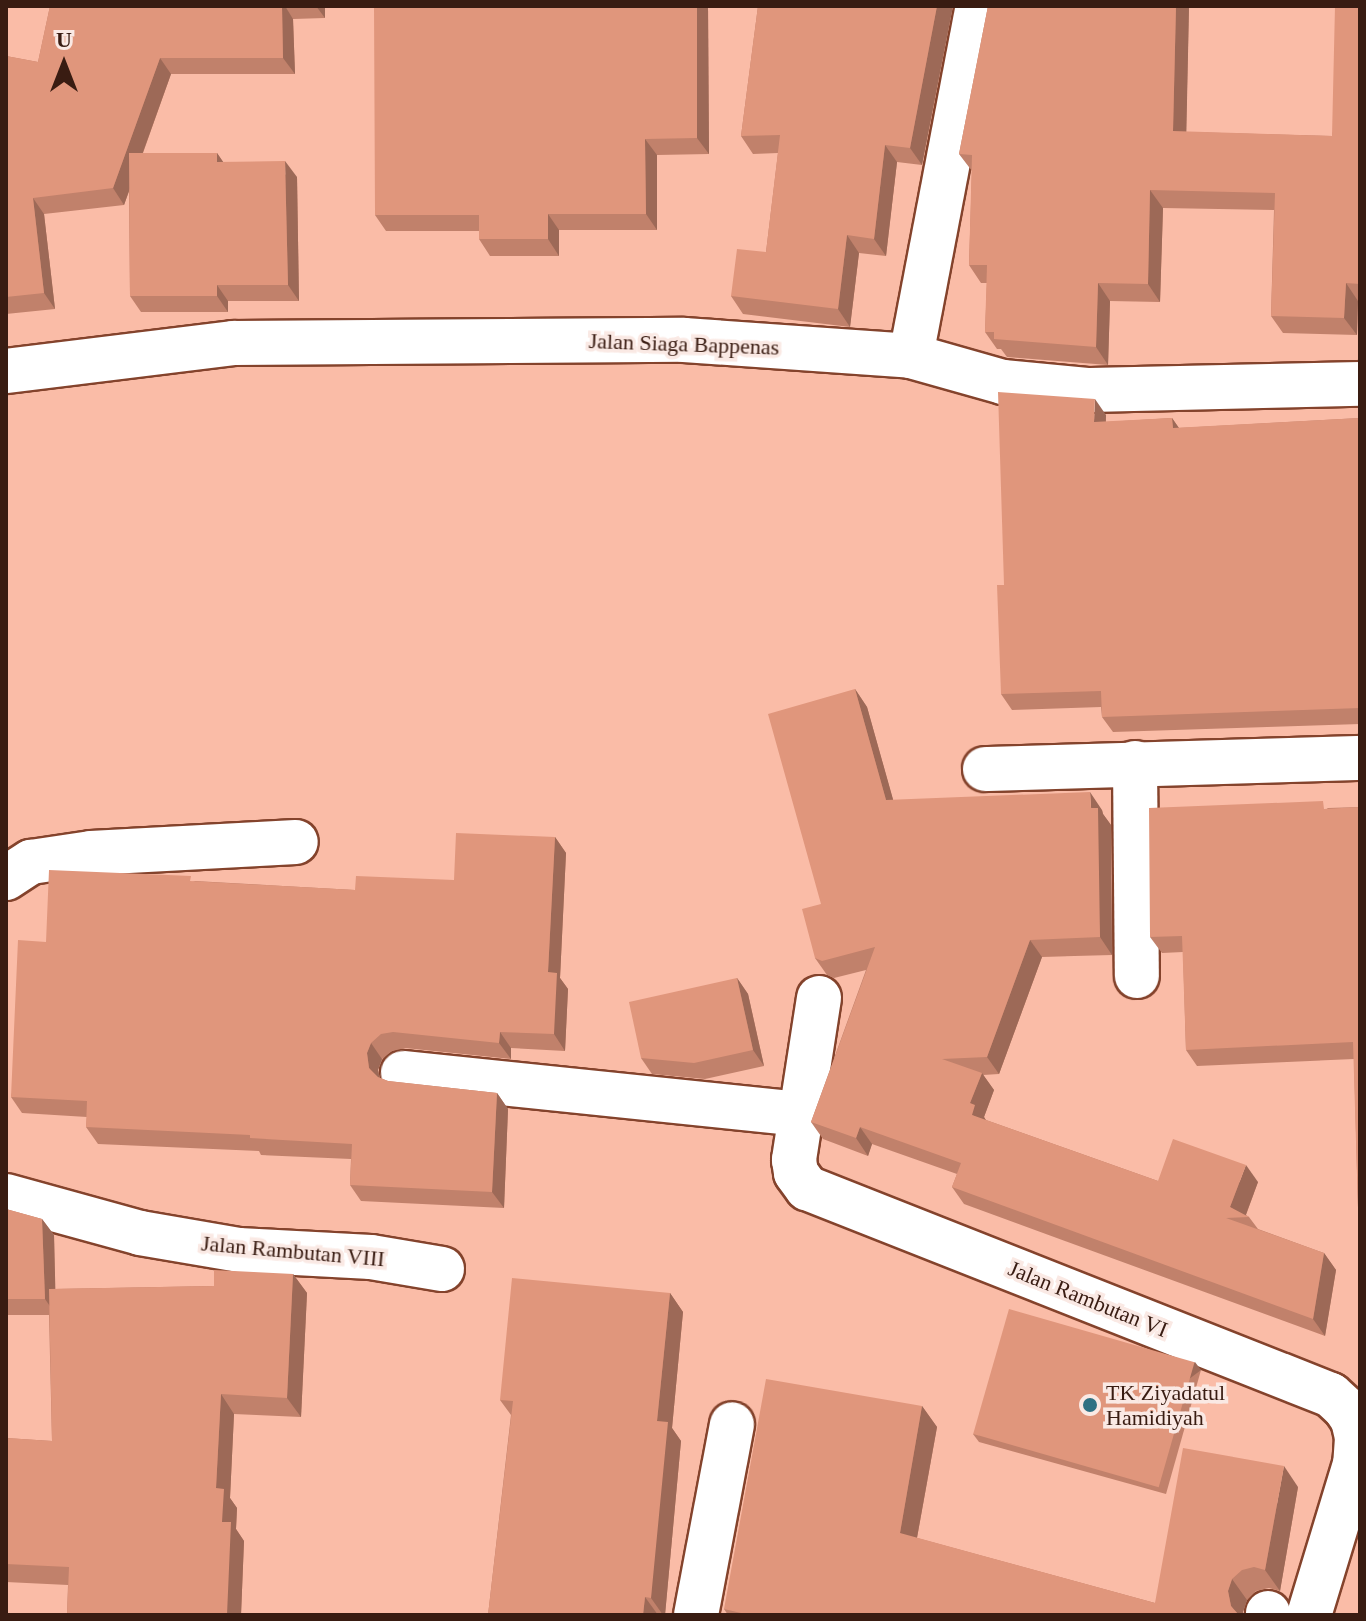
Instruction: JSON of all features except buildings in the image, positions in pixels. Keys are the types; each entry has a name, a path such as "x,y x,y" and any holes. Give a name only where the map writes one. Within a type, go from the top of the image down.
{"street":[{"path":"911,356 978,6"},
{"name":"Jalan Siaga Bappenas","path":"6,371 233,343 684,340 911,356 1003,382 1090,390 1360,384"},
{"path":"985,769 1360,758"},
{"path":"1135,763 1137,976"},
{"path":"6,878 31,862 91,853 296,842"},
{"name":"Jalan Rambutan VI","path":"819,998 794,1160 799,1180 807,1188 1331,1395 1345,1408 1353,1420 1357,1438 1355,1464 1281,1614"},
{"path":"403,1073 799,1114"},
{"name":"Jalan Rambutan VIII","path":"6,1196 140,1233 239,1250 341,1254 442,1269"},
{"path":"696,1615 732,1424"}],"place":[{"name":"TK Ziyadatul Hamidiyah","path":"1090,1405"}]}
